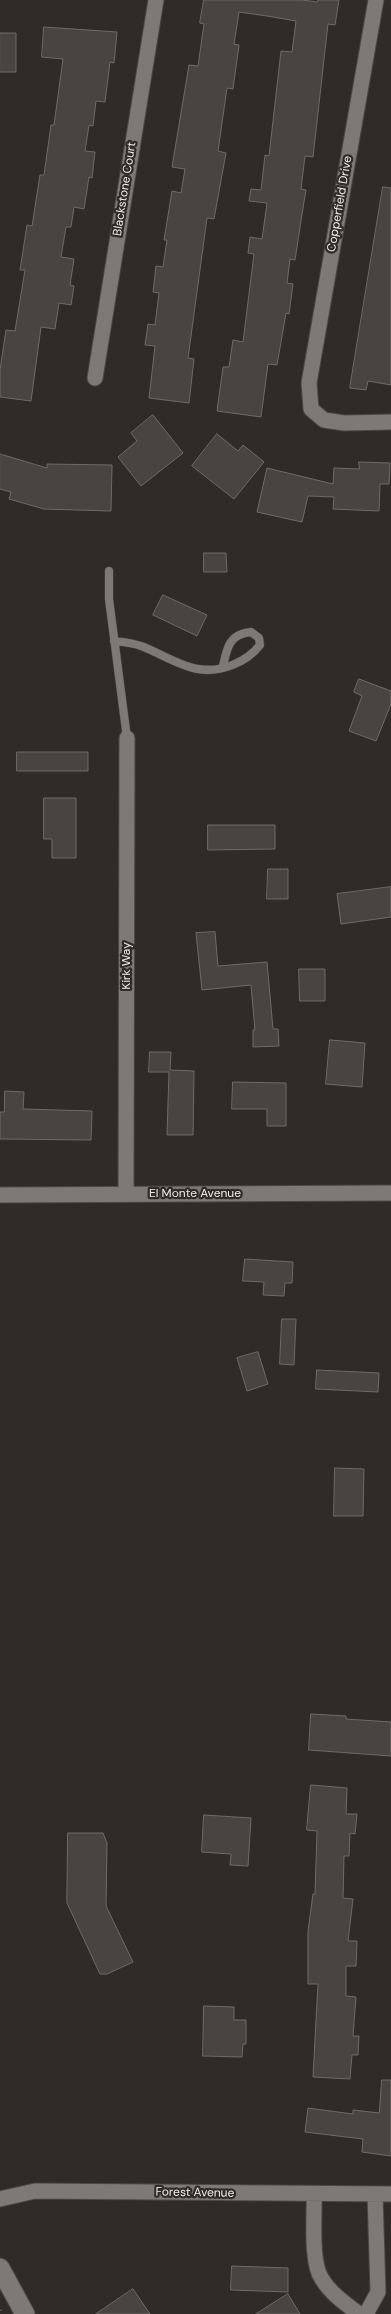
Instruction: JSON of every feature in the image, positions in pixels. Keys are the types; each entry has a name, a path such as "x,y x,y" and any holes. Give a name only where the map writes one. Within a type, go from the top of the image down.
{"street":[{"name":"Blackstone Court","path":"95,378 156,0"},
{"name":"Copperfield Drive","path":"376,0 309,383 311,409 324,420 344,423 391,422"},
{"name":"Kirk Way","path":"126,1194 127,738"},
{"name":"El Monte Avenue","path":"0,1195 391,1193"},
{"name":"Forest Avenue","path":"0,2199 35,2191 391,2194"},
{"path":"314,2194 316,2258 320,2278 334,2294 359,2314"},
{"path":"366,2314 378,2292 375,2194"},
{"path":"0,2268 25,2314"}],"lane":[{"path":"109,571 114,641 127,738"},
{"path":"114,641 138,645 196,669 223,666 243,662 253,655 260,645 259,638 250,632 237,636 227,647 223,666"}],"path":[{"path":"0,2310 2,2314"}],"building":[{"path":"204,0 302,0 317,2 318,0 339,0 335,25 328,24 313,157 305,156 301,189 306,190 295,260 290,259 287,283 293,284 289,314 286,313 277,365 268,364 261,417 217,411 223,367 229,367 233,340 243,342 254,254 248,253 250,237 262,239 267,203 249,201 251,189 261,190 265,155 269,156 281,51 292,52 296,21 267,16 239,12 234,44 239,45 233,89 227,88 218,151 226,153 214,219 207,218 188,358 194,359 189,403 149,398 155,346 145,345 148,324 155,325 159,293 153,292 156,266 163,267 167,240 164,240 172,191 181,193 185,169 172,167 189,65 198,66 204,24 200,23"},
{"path":"44,27 117,32 114,63 110,62 105,102 96,101 93,126 89,125 85,151 95,152 92,178 89,177 84,209 74,207 71,227 66,227 61,257 74,259 70,285 74,286 71,305 59,303 55,329 41,327 31,401 0,397 0,370 6,330 15,331 25,270 20,270 27,225 32,226 40,175 44,175 51,125 54,125 63,59 42,57"},
{"path":"0,33 16,33 16,72 0,72"},
{"path":"383,187 391,188 391,385 368,381 366,390 350,388"},
{"path":"153,415 183,453 141,486 118,457 137,441 131,433"},
{"path":"217,434 238,451 243,445 264,462 234,499 192,466"},
{"path":"0,454 47,468 47,464 112,465 111,511 44,509 9,499 11,492 0,489"},
{"path":"359,462 390,463 389,484 380,484 379,511 333,509 334,497 308,496 302,522 257,512 267,468 333,484 334,468 359,469"},
{"path":"204,553 226,553 227,572 204,572"},
{"path":"163,595 207,615 197,636 153,615"},
{"path":"359,679 391,691 391,704 376,741 349,731 362,696 354,692"},
{"path":"17,752 88,752 88,771 17,771"},
{"path":"44,798 76,798 76,858 52,858 52,839 44,839"},
{"path":"208,825 275,825 275,849 208,850"},
{"path":"268,869 288,869 288,899 267,899"},
{"path":"391,887 391,917 341,924 337,894"},
{"path":"215,932 218,966 267,962 273,1029 278,1029 279,1046 253,1047 253,1030 255,1030 251,985 202,990 196,933"},
{"path":"299,969 325,969 325,1001 300,1001"},
{"path":"330,1040 365,1043 362,1087 326,1084"},
{"path":"150,1052 171,1052 170,1070 194,1071 193,1135 167,1135 169,1072 149,1072"},
{"path":"233,1082 286,1083 286,1126 267,1126 267,1109 232,1109"},
{"path":"5,1091 24,1092 23,1109 92,1111 91,1140 0,1139 0,1112 4,1112"},
{"path":"245,1259 293,1262 292,1283 285,1283 284,1296 263,1295 264,1282 243,1281"},
{"path":"282,1319 296,1319 294,1365 280,1364"},
{"path":"258,1352 268,1384 247,1391 237,1358"},
{"path":"317,1370 379,1373 378,1392 316,1389"},
{"path":"335,1468 364,1469 363,1516 334,1516"},
{"path":"311,1714 391,1722 391,1756 309,1750"},
{"path":"311,1785 347,1788 346,1814 357,1814 355,1834 350,1833 349,1856 344,1856 343,1898 353,1899 348,1941 357,1941 356,1966 346,1966 346,1996 356,1997 353,2036 359,2036 358,2055 352,2055 350,2079 313,2077 318,1984 308,1984 308,1931 313,1894 315,1894 317,1831 307,1830"},
{"path":"204,1815 251,1818 248,1866 230,1865 231,1854 202,1852"},
{"path":"68,1833 103,1833 107,1843 106,1906 133,1962 107,1974 100,1974 67,1903"},
{"path":"204,2006 234,2007 234,2020 246,2020 246,2044 243,2044 242,2057 203,2056"},
{"path":"382,2080 391,2080 391,2156 362,2152 363,2139 305,2132 308,2108 353,2114 353,2110 379,2113"},
{"path":"232,2266 288,2268 288,2292 231,2290"},
{"path":"133,2289 150,2314 96,2314"},
{"path":"288,2294 300,2314 256,2314"}]}
